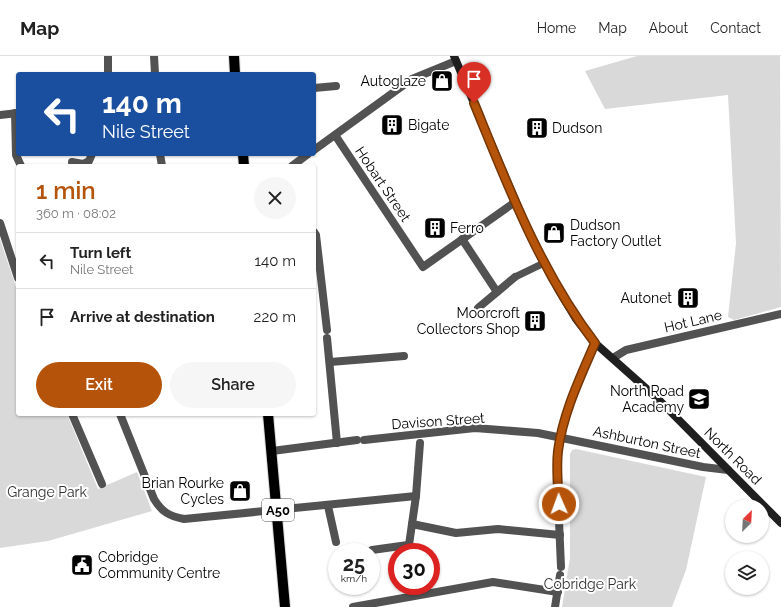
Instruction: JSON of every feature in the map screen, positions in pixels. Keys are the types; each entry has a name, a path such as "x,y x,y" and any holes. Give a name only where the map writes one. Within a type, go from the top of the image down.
{"main road":[{"path":"234,56 235,72"},
{"name":"North Road","path":"455,59 515,202 544,263 576,319 595,343 658,399 781,522"},
{"name":"A50","path":"268,416 278,510 285,607"}],"street":[{"path":"108,56 108,72"},
{"path":"154,56 154,72"},
{"path":"316,149 412,79 455,59"},
{"path":"316,88 336,86"},
{"path":"0,115 16,113 16,154"},
{"name":"Hobart Street","path":"335,135 423,267 462,239"},
{"path":"72,162 83,164 89,161 91,156"},
{"path":"295,164 305,156"},
{"path":"497,292 462,239 515,202"},
{"path":"0,223 16,272"},
{"path":"316,248 327,334 337,443"},
{"path":"478,308 516,278 544,263"},
{"name":"Hot Lane","path":"613,358 626,350 781,314"},
{"path":"555,607 561,571 558,472 561,437 574,390 595,343"},
{"path":"330,362 404,356"},
{"path":"73,416 102,484"},
{"path":"121,416 154,499 166,514 184,519 328,506 416,496"},
{"name":"Davison Street","path":"272,451 475,428 538,433 561,437"},
{"path":"409,543 416,496 420,434"},
{"name":"Ashburton Street","path":"561,437 703,467 728,470"},
{"path":"328,506 336,542"},
{"path":"412,524 456,533 498,529 560,535"},
{"path":"353,607 493,582 558,592"}],"green space":[{"path":"637,56 780,56 781,307 734,320 728,317 736,243 728,95 605,109 585,71"},
{"name":"Grange Park","path":"0,239 16,287 16,416 68,416 98,489 137,472 152,511 48,541 0,548"},
{"name":"Cobridge Park","path":"576,449 706,477 686,570 672,607 562,607 570,558 570,454 572,450"}],"place":[{"name":"Autoglaze","path":"442,81"},
{"name":"Bigate","path":"392,125"},
{"name":"Dudson","path":"537,128"},
{"name":"Ferro","path":"435,228"},
{"name":"Dudson Factory Outlet","path":"554,233"},
{"name":"Autonet","path":"688,298"},
{"name":"Moorcroft Collectors Shop","path":"535,321"},
{"name":"North Road Academy","path":"699,399"},
{"name":"Brian Rourke Cycles","path":"240,491"},
{"name":"Cobridge Community Centre","path":"82,565"}],"route":[{"path":"474,103 515,202 544,263 576,319 595,343 574,390 564,423 558,451 559,504"}]}
